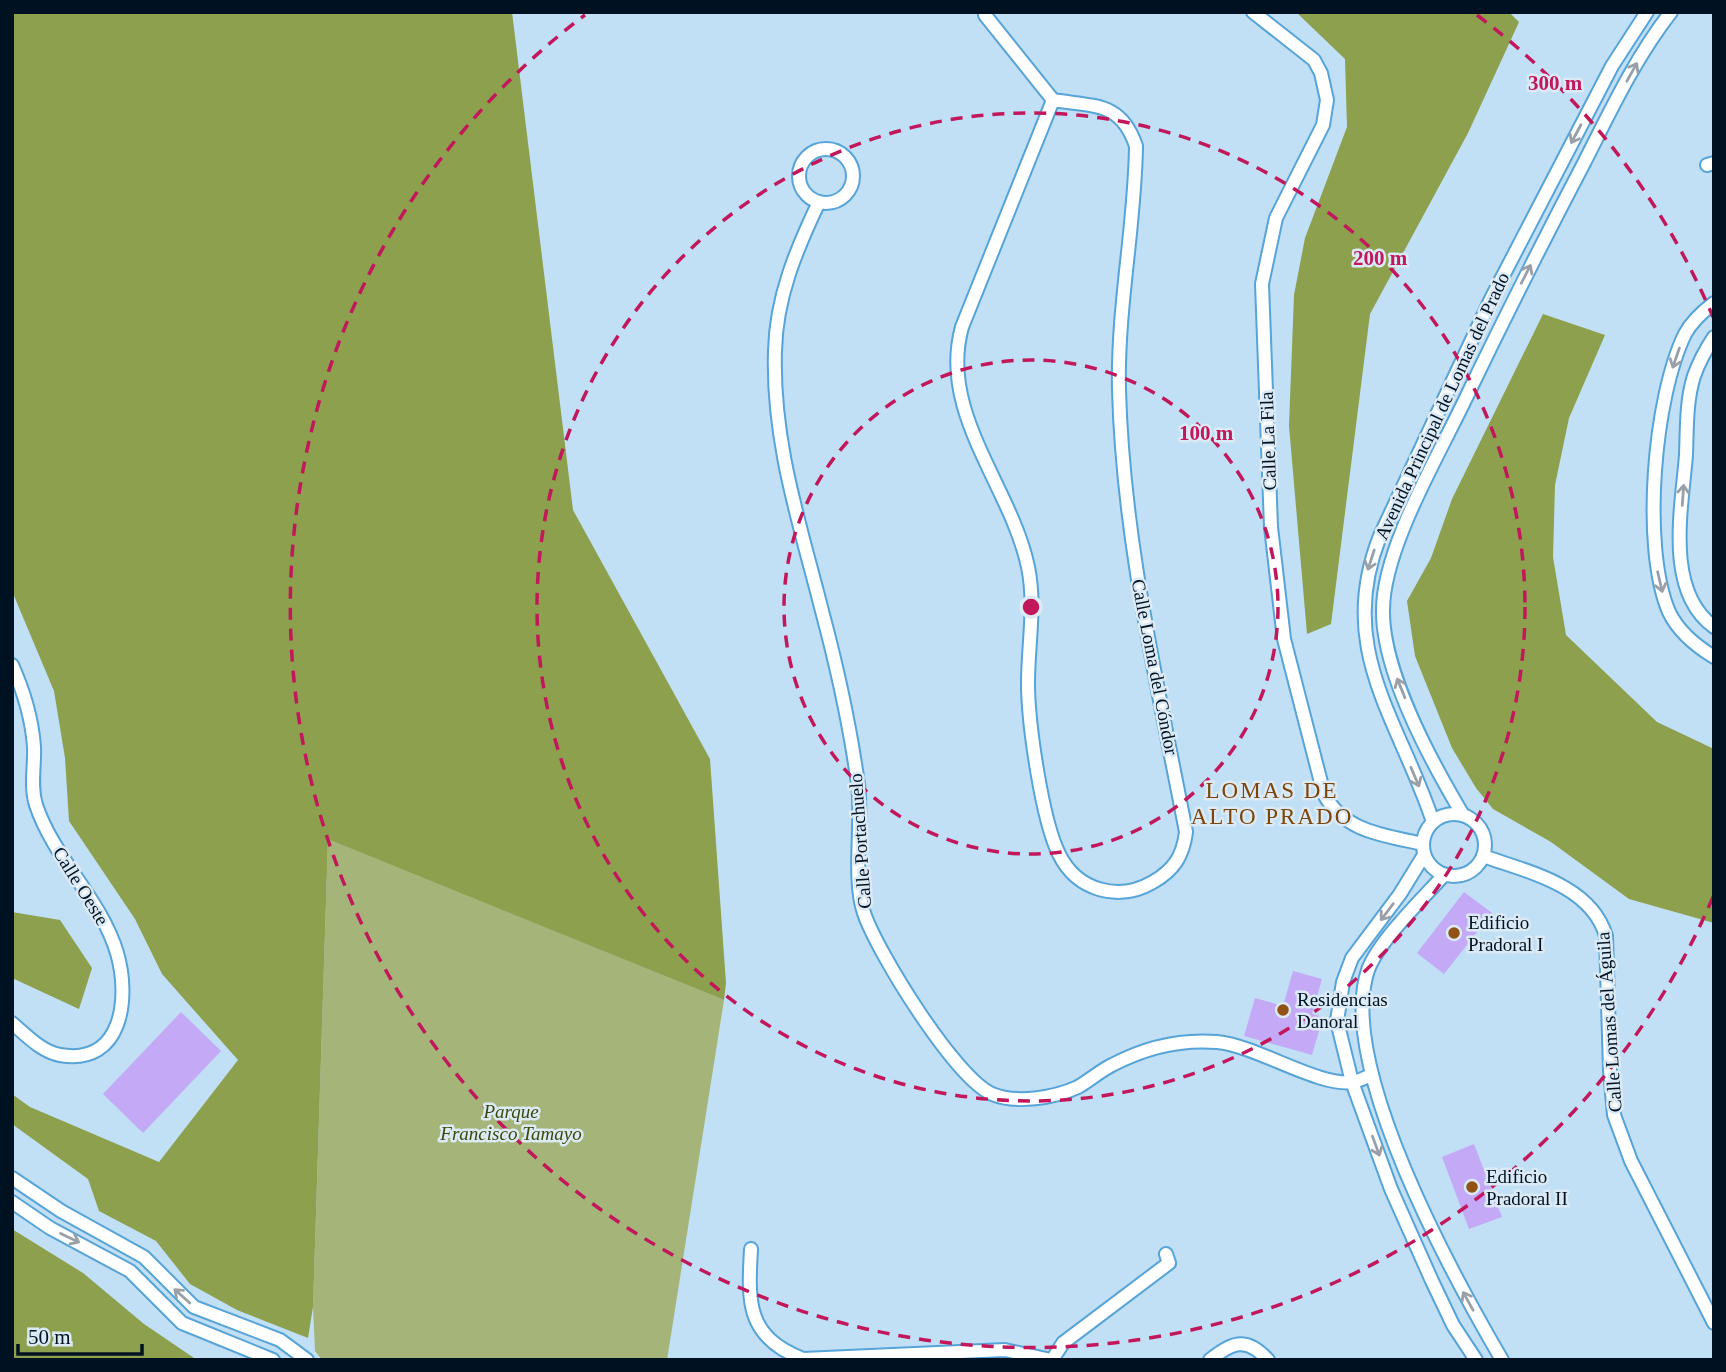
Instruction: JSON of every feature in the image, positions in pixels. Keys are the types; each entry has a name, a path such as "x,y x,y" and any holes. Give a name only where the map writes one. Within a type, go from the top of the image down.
{"street":[{"name":"Calle La Fila","path":"1253,12 1314,60 1326,85 1328,100 1323,125 1276,218 1262,284 1271,527 1284,639 1324,794 1331,808 1355,827 1423,849"},
{"name":"Avenida Principal de Lomas del Prado","path":"1433,822 1378,688 1367,651 1363,618 1368,568 1491,299 1612,66 1647,12"},
{"name":"Avenida Principal de Lomas del Prado","path":"1483,856 1482,831 1463,815 1432,760 1386,647 1382,607 1388,573 1424,485 1513,298 1637,63 1671,12"},
{"path":"982,13 1053,100"},
{"name":"Calle Loma del Cóndor","path":"1053,100 1103,108 1120,116 1130,130 1136,146 1119,347 1120,430 1140,599 1186,832 1184,850 1167,873 1137,890 1120,893 1102,891 1086,884 1070,871 1059,855 1051,832 1030,720 1028,682 1032,619 1028,564 971,427 961,399 956,364 962,327 1053,100"},
{"path":"828,148 850,163 853,181 844,197 827,203 819,202 811,199 800,185 800,167 811,153 828,148"},
{"name":"Calle Portachuelo","path":"819,202 797,247 783,292 775,347 777,421 794,514 822,611 854,762 859,797 862,907 887,961 915,1006 972,1079 988,1093 1003,1097 1058,1095 1133,1055 1180,1043 1217,1042 1236,1046 1324,1078 1352,1082 1372,1075"},
{"path":"1714,303 1691,325 1675,360 1661,421 1653,514 1658,571 1670,613 1688,637 1714,657"},
{"path":"1714,338 1694,377 1689,407 1680,540 1684,576 1691,598 1702,618 1714,627"},
{"name":"Calle Oeste","path":"12,665 31,719 35,801 62,858 107,926 117,952 124,995 117,1030 108,1041 78,1055 60,1055 43,1049 12,1023"},
{"path":"1463,815 1447,815 1433,822 1423,849 1400,894 1352,958 1343,982 1338,1021 1352,1082 1391,1189 1432,1281 1454,1325 1476,1360"},
{"path":"1423,849 1429,863 1444,875 1463,875 1478,864 1483,856"},
{"name":"Calle Lomas del Águila","path":"1483,856 1546,880 1576,895 1592,906 1601,919 1606,936 1614,1115 1631,1161 1714,1323"},
{"path":"1444,875 1369,966 1361,1020 1372,1075 1401,1158 1465,1296 1502,1360"},
{"path":"12,1178 61,1211 144,1257 194,1307 280,1340 307,1360"},
{"path":"12,1202 50,1228 130,1271 181,1323 273,1360"},
{"path":"751,1249 748,1286 753,1313 769,1340 785,1352 803,1359 1005,1350 1051,1360 1063,1343 1169,1263 1166,1254"},
{"path":"1210,1360 1240,1344 1251,1344 1268,1360"},
{"path":"956,1352 981,1360"}],"green space":[{"path":"12,12 512,12 573,510 710,759 726,983 724,1000 328,839 313,1307 308,1338 237,1310 190,1284 156,1241 99,1211 88,1179 12,1124 12,1094 30,1107 159,1162 238,1060 162,974 135,919 69,821 65,758 54,691 12,591"},
{"path":"1296,12 1509,12 1519,22 1468,133 1370,314 1331,624 1307,634 1289,426 1294,295 1305,238 1347,127 1345,59"},
{"path":"1543,314 1605,335 1569,418 1555,485 1553,557 1566,635 1657,722 1714,749 1714,923 1629,899 1551,842 1493,809 1476,788 1452,748 1415,656 1407,601 1431,558 1452,499"},
{"name":"Parque Francisco Tamayo","path":"328,838 724,1000 667,1360 322,1360 315,1351 313,1307"},
{"path":"12,912 60,920 92,968 79,1009 12,978"},
{"path":"12,1229 83,1273 144,1324 197,1360 12,1360"}],"building":[{"name":"Edificio Pradoral I","path":"1464,892 1492,913 1444,974 1417,953"},
{"name":"Residencias Danoral","path":"1293,971 1322,979 1312,1014 1323,1017 1312,1055 1244,1036 1255,998 1283,1006"},
{"path":"181,1012 221,1051 143,1133 103,1094"},
{"name":"Edificio Pradoral II","path":"1474,1144 1502,1217 1469,1229 1442,1157"}],"place":[{"name":"Edificio Pradoral I","path":"1454,933"},
{"name":"Residencias Danoral","path":"1283,1010"},
{"name":"Edificio Pradoral II","path":"1472,1187"}],"district":[{"name":"LOMAS DE ALTO PRADO","path":"1272,803"}]}
